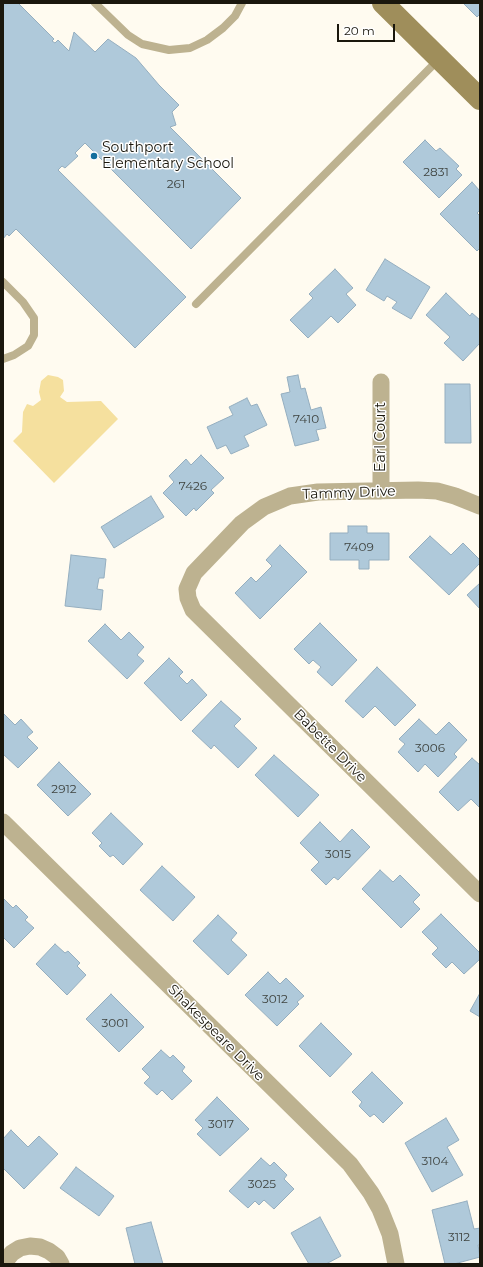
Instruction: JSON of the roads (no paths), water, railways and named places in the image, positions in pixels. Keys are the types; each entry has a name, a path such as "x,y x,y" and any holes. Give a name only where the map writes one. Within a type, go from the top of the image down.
{"street":[{"path":"383,3 480,99"},
{"name":"Earl Court","path":"381,382 381,491"},
{"name":"Tammy Drive","path":"187,593 189,581 194,573 242,523 264,507 290,496 308,492 437,492 455,496 480,506"},
{"name":"Babette Drive","path":"187,593 193,610 480,894"},
{"name":"Shakespeare Drive","path":"3,822 350,1164 371,1193 380,1209 390,1234 396,1264"},
{"path":"5,1257 20,1248 35,1246 49,1251 61,1264"}],"lane":[{"path":"95,3 128,35 142,44 169,50 190,48 207,40 223,28 235,16 242,3"},
{"path":"196,304 439,59"},
{"path":"3,282 23,302 34,318 34,334 28,346 14,355 3,359"}],"place":[{"name":"Southport Elementary School","path":"94,156"}]}
